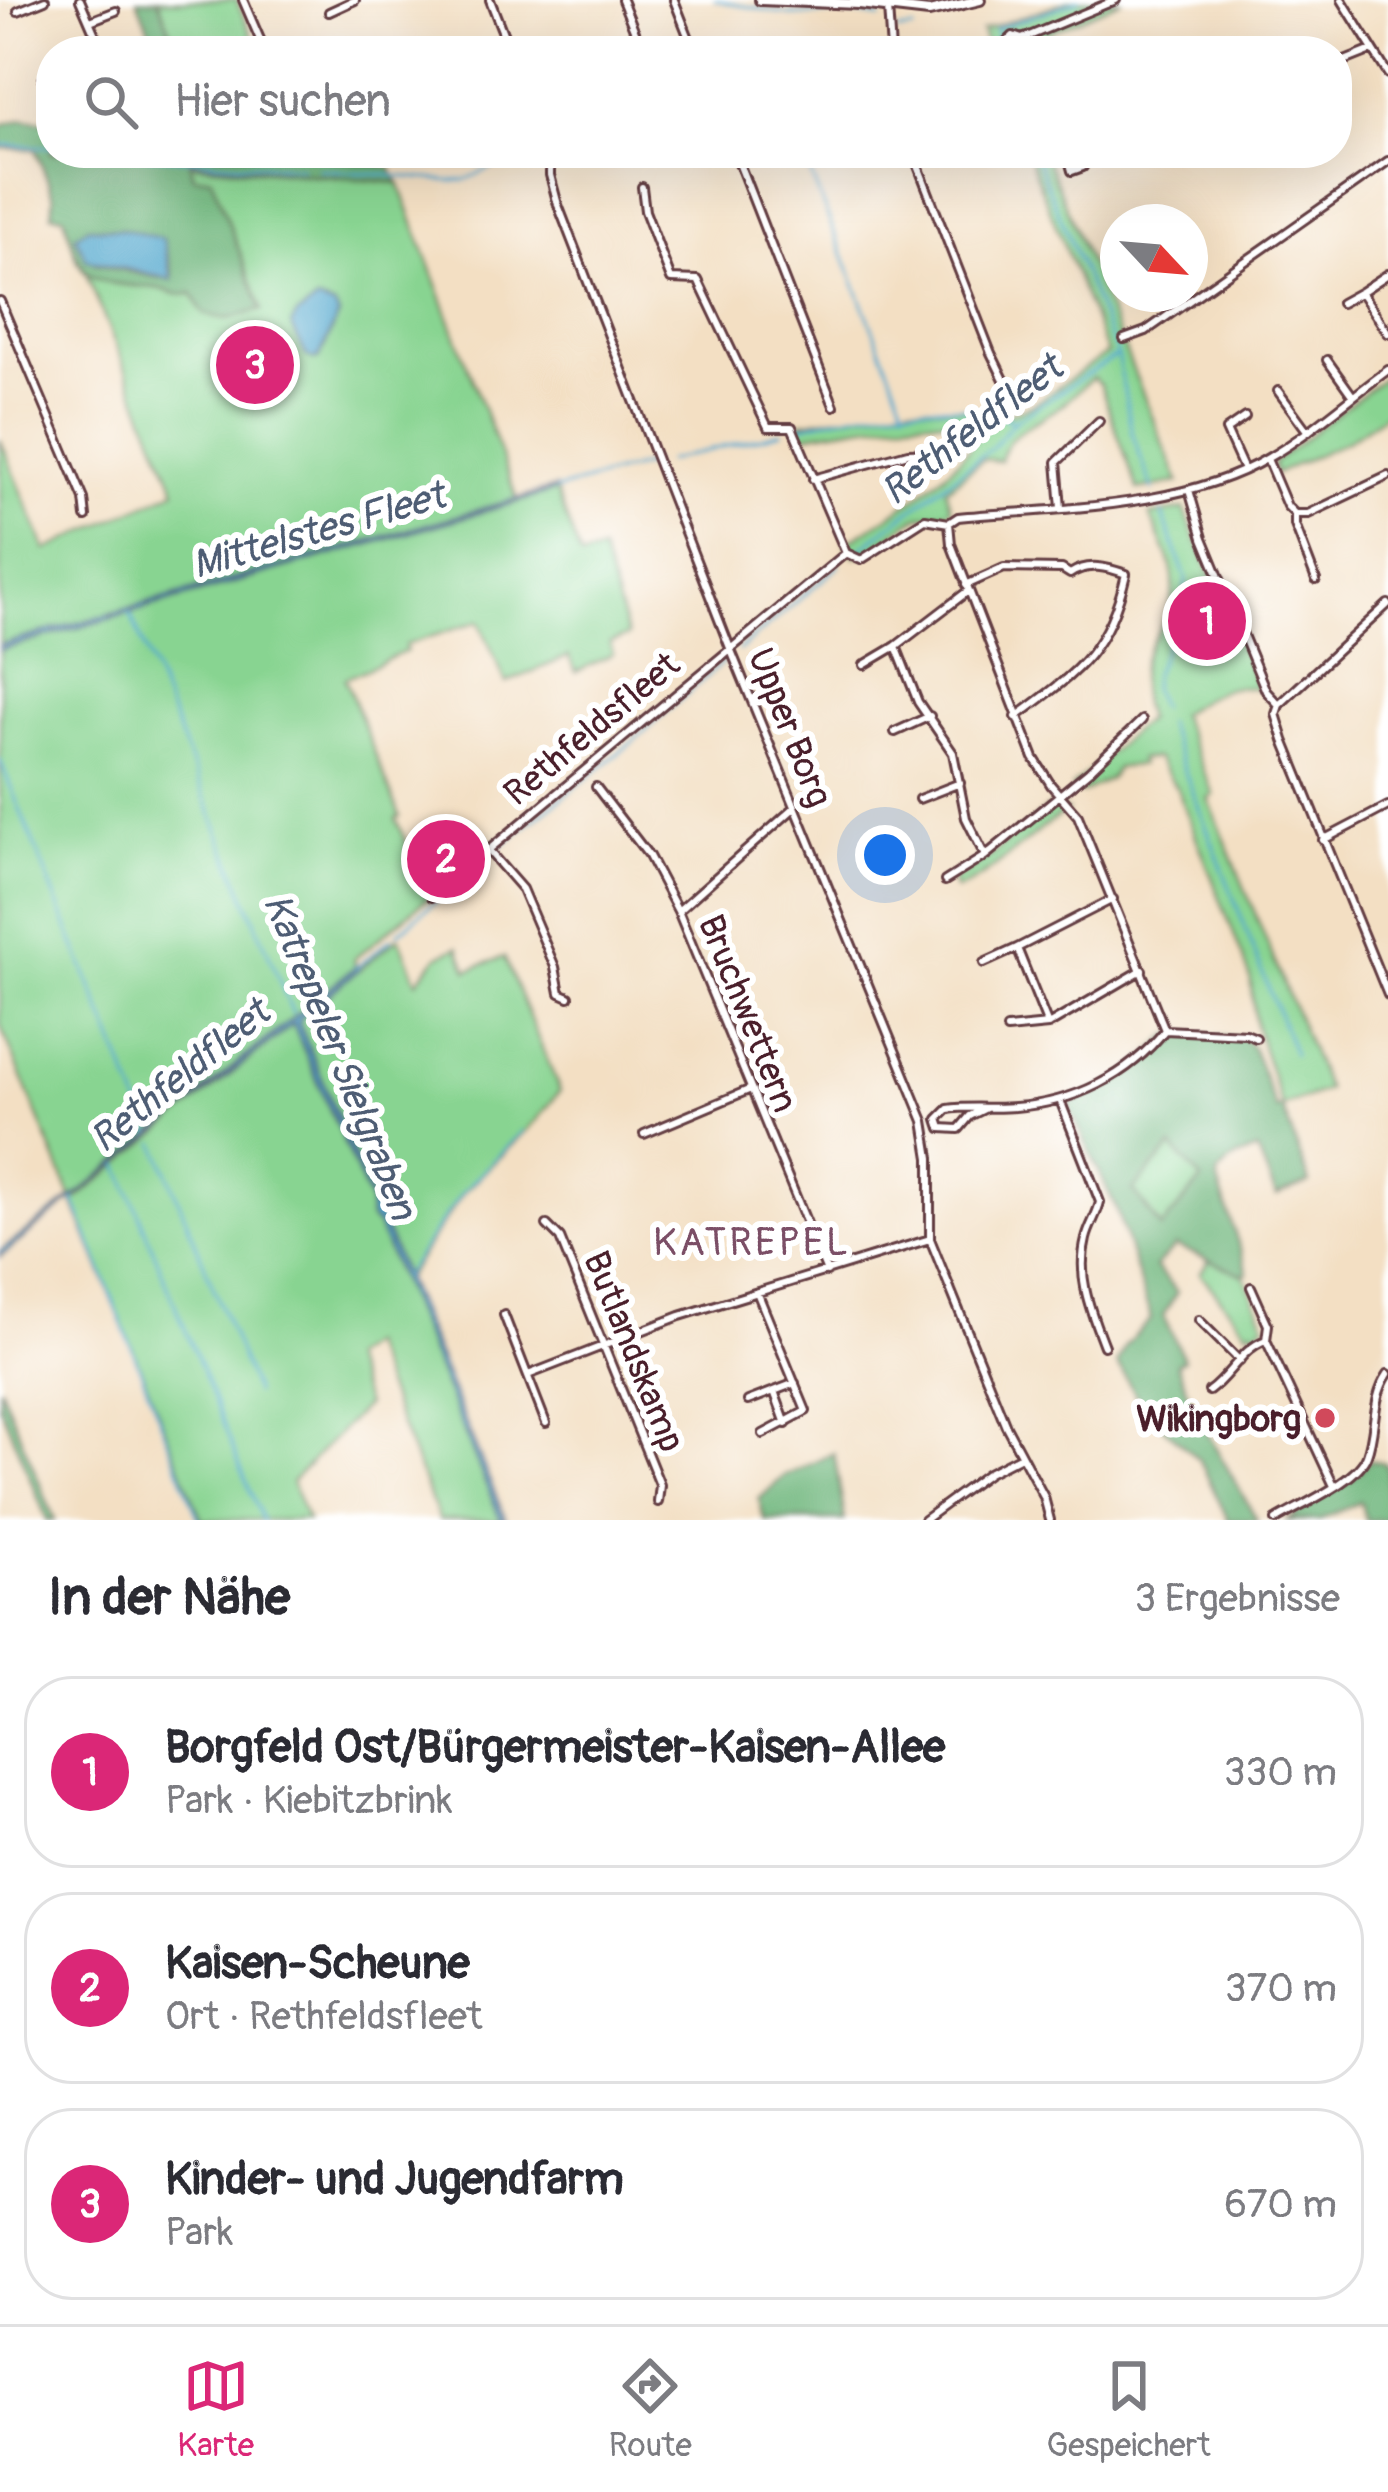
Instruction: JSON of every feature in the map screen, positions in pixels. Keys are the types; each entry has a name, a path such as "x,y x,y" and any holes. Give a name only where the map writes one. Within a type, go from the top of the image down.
{"street":[{"path":"18,11 45,0"},
{"path":"80,0 96,36"},
{"path":"243,0 259,36"},
{"path":"328,12 356,0"},
{"path":"490,0 504,36"},
{"path":"622,0 637,36"},
{"path":"674,0 688,36"},
{"path":"760,0 929,12 980,0"},
{"path":"1032,36 1117,0"},
{"path":"1342,0 1388,74"},
{"path":"888,8 890,36"},
{"path":"90,21 116,11"},
{"path":"1352,58 1372,50"},
{"path":"1124,339 1146,331 1388,161"},
{"name":"Upper Borg","path":"550,168 558,205 730,648 924,1121 930,1158 930,1239 1021,1456 1045,1497 1050,1520"},
{"path":"741,168 834,406"},
{"path":"919,168 991,353 1016,402"},
{"path":"642,187 645,212 671,279 698,280 768,428 792,427 846,553 861,560 925,519 936,518 949,526 1016,717 1044,775 1078,816 1165,1030"},
{"path":"1341,302 1388,274"},
{"path":"1360,292 1388,333"},
{"path":"0,301 84,499 86,517"},
{"path":"1327,360 1352,395"},
{"path":"949,526 958,517 1189,490 1267,459 1388,370"},
{"path":"1278,391 1308,432"},
{"path":"1244,470 1226,430 1245,417"},
{"path":"1061,508 1057,462 1099,421"},
{"path":"813,478 908,453 940,452"},
{"path":"1267,459 1295,514 1308,514 1388,476"},
{"path":"1189,490 1203,538 1265,692 1280,706"},
{"path":"1295,514 1316,580"},
{"name":"Rethfeldsfleet","path":"432,897 846,553"},
{"path":"864,665 896,646 967,588 1004,568 1062,569 1070,574 1081,567 1099,567 1126,574 1112,621 1089,662 1016,717"},
{"path":"1388,604 1280,706 1277,720 1388,995"},
{"path":"896,646 918,702 946,738 966,818 985,856"},
{"path":"895,732 930,716"},
{"path":"945,881 985,856 1142,720"},
{"path":"919,799 960,784"},
{"name":"Bruchwettern","path":"596,787 649,856 678,910 826,1272"},
{"path":"1323,840 1388,806"},
{"path":"678,910 794,808"},
{"path":"488,849 522,889 555,967 560,993 568,997"},
{"path":"984,964 1113,899"},
{"path":"1017,948 1048,1025"},
{"path":"1006,1028 1048,1025 1142,970"},
{"path":"924,1121 938,1119 948,1109 1060,1100 1110,1078 1165,1030"},
{"path":"1165,1030 1256,1038"},
{"path":"644,1134 751,1089"},
{"path":"1060,1100 1100,1202 1084,1244 1083,1273 1088,1305 1104,1346"},
{"path":"938,1119 941,1128 954,1131 986,1108"},
{"name":"Butlandskamp","path":"547,1225 560,1238 660,1485 658,1502"},
{"path":"528,1375 680,1316 930,1239"},
{"path":"1251,1286 1268,1325 1266,1340 1334,1486"},
{"path":"757,1292 806,1411 764,1433"},
{"path":"504,1315 546,1423"},
{"path":"1199,1320 1240,1361"},
{"path":"1209,1391 1252,1345 1266,1340"},
{"path":"1276,1520 1356,1472 1365,1461 1378,1396 1388,1374"},
{"path":"748,1401 794,1383"},
{"path":"774,1391 787,1424"},
{"path":"924,1520 988,1473 1021,1456"}],"green space":[{"path":"137,0 158,0 172,36 152,36"},
{"path":"158,0 236,0 252,36 172,36"},
{"path":"1070,0 1122,0 1041,36 984,36 982,31"},
{"path":"36,120 36,149 0,148 0,125"},
{"path":"43,168 238,168 399,183 517,499 0,645 0,439 46,550 176,490 77,261 64,216 52,214 54,197"},
{"path":"43,168 192,168 194,177 211,177 262,310 227,319 204,314 192,293 115,284 91,276 77,256 64,216 52,214 54,197","holes":["88,227 123,229 163,240 173,274 159,278 95,264"]},
{"path":"250,168 391,168 399,183"},
{"path":"1033,168 1050,168 1100,289 1100,312 1109,312 1179,482 1138,490 1100,385 1093,378 1014,436 1000,461 983,459 946,489 952,509 915,519 855,556 845,543 940,478 981,429 916,420 801,435 797,423 910,405 990,410 1003,405 1008,414 1034,404 1107,353"},
{"path":"1388,374 1388,413 1347,441 1275,474 1273,463"},
{"path":"556,491 581,558 601,551 628,636 610,643 613,654 576,672 569,656 506,683 479,621 405,645 406,651 345,679 429,897 354,959 356,966 72,1199 0,1024 0,650"},
{"path":"1184,509 1258,689 1227,689 1179,714 1214,795 1208,798 1327,1090 1282,1107 1256,1028 1250,976 1178,790 1156,758 1117,768 1110,778 1082,793 1072,787 1146,719 1140,675 1170,605 1173,586 1169,559 1150,515"},
{"path":"1051,805 1067,811 985,874 956,890 952,881 988,858"},
{"path":"399,937 417,981 438,956 458,947 468,970 504,957 560,1091 463,1193 405,1279 299,1023 299,1018"},
{"path":"293,1024 369,1201 370,1219 377,1225 501,1520 439,1520 368,1344 349,1358 366,1405 291,1482 307,1520 202,1520 73,1202"},
{"path":"1171,1034 1243,1038 1252,1047 1276,1109 1282,1107 1310,1183 1276,1196 1257,1150 1232,1160 1218,1175 1218,1182 1248,1273 1176,1246 1155,1267 1177,1292 1163,1316 1184,1359 1177,1364 1199,1418 1257,1520 1228,1520 1200,1461 1146,1412 1117,1364 1125,1346 1151,1319 1116,1208 1068,1105 1123,1078","holes":["1172,1147 1202,1180 1161,1228 1133,1190"]},
{"path":"1172,1147 1203,1180 1162,1228 1132,1190"},
{"path":"1210,1260 1244,1275 1265,1323 1255,1333 1252,1328 1248,1332 1200,1273"},
{"path":"0,1386 55,1520 47,1520 0,1406"},
{"path":"834,1453 845,1520 764,1520 759,1499 783,1477"},
{"path":"1370,1460 1385,1463 1388,1471 1388,1520 1366,1520 1360,1502 1318,1520 1287,1520 1352,1479"}],"water":[{"path":"88,227 163,239 173,280 87,260 75,236"},
{"path":"317,301 335,307 339,315 314,360 306,356 291,325"},
{"path":"556,491 0,650 0,645"},
{"path":"356,966 358,970 299,1023 506,1520 501,1520 377,1225 370,1219 369,1201 293,1024 0,1257 0,1251 87,1187"}],"waterway":[{"path":"715,0 789,15 880,18"},
{"path":"995,29 1079,0"},
{"path":"898,31 914,29"},
{"path":"996,36 997,29"},
{"path":"0,145 36,146"},
{"path":"318,169 451,181 492,168"},
{"path":"808,168 905,408"},
{"path":"1040,168 1117,354 1132,433 1153,490"},
{"name":"Rethfeldfleet","path":"860,549 994,446 1014,421 1116,356"},
{"name":"Mittelstes Fleet","path":"798,427 851,414 934,406 1014,421"},
{"name":"Mittelstes Fleet","path":"667,461 782,432"},
{"name":"Mittelstes Fleet","path":"556,490 652,463"},
{"path":"1158,502 1160,507"},
{"path":"1160,708 1153,676 1184,600 1186,578 1162,513"},
{"name":"Rethfeldfleet","path":"739,650 840,565"},
{"name":"Katrepeler Sielgraben","path":"130,613 293,1014"},
{"name":"Rethfeldfleet","path":"494,851 629,745 724,661"},
{"path":"1166,723 1294,1054"},
{"path":"0,760 151,1134"},
{"name":"Rethfeldfleet","path":"398,933 487,858"},
{"name":"Rethfeldfleet","path":"356,968 392,938"},
{"path":"403,1278 461,1194 523,1131"},
{"path":"156,1143 255,1393"},
{"path":"119,1165 262,1520"},
{"path":"74,1200 199,1520"}],"place":[{"name":"Kinder- und Jugendfarm","path":"255,365"},
{"name":"Borgfeld Ost/Bürgermeister-Kaisen-Allee","path":"1207,621"},
{"name":"Kaisen-Scheune","path":"446,859"},
{"name":"Wikingborg","path":"1325,1418"}],"district":[{"name":"KATREPEL","path":"752,1241"}]}
